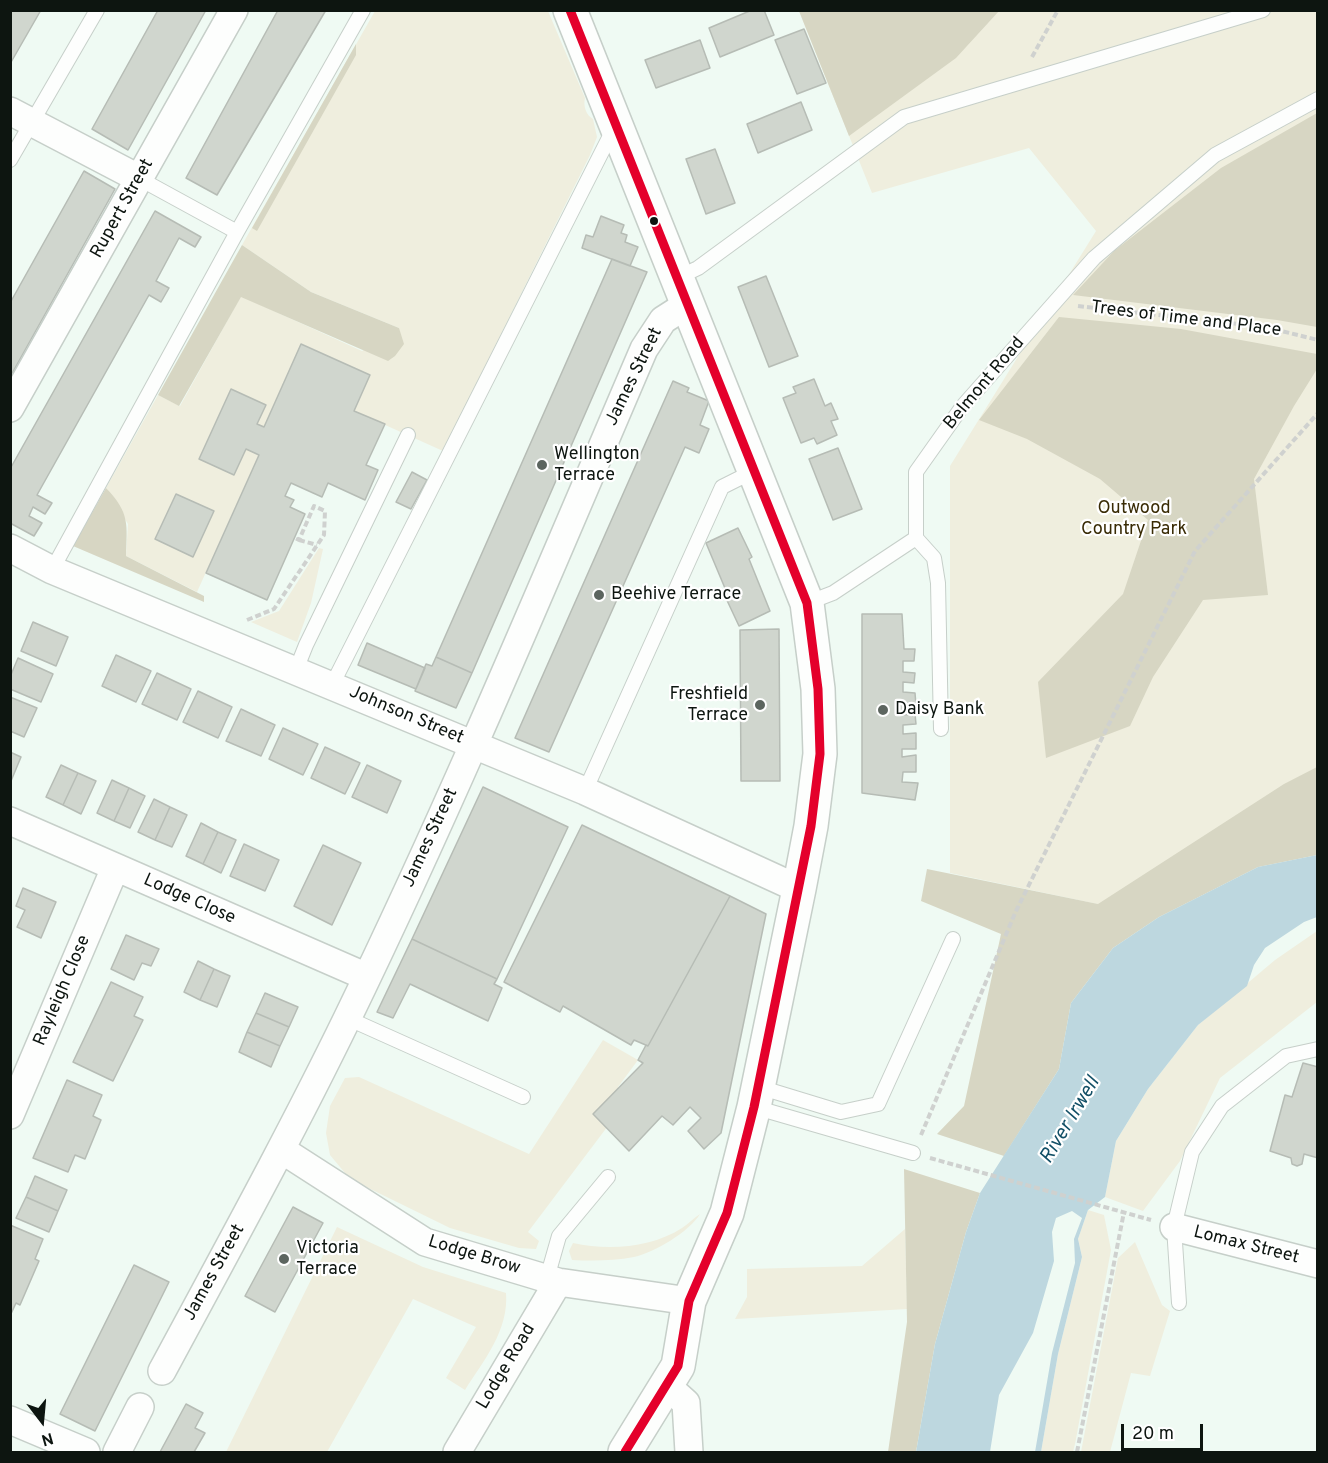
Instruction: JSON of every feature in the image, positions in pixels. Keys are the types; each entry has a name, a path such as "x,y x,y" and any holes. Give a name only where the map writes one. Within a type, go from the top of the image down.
{"street":[{"name":"Rupert Street","path":"10,408 234,10"},
{"path":"570,10 807,603 818,689 820,754 811,826 755,1097 727,1214 689,1301 678,1366 625,1452"},
{"path":"21,116 140,179"},
{"name":"James Street","path":"162,1371 282,1150 348,1018 474,745 644,349 682,291"},
{"name":"Johnson Street","path":"10,548 52,570 585,791 799,889"},
{"name":"Lodge Close","path":"10,821 367,977"},
{"name":"Rayleigh Close","path":"10,1115 115,868"},
{"name":"Lodge Brow","path":"282,1150 425,1242 552,1280 689,1301"},
{"name":"Lomax Street","path":"1174,1227 1317,1264"},
{"name":"Lodge Road","path":"457,1452 552,1280"},
{"path":"666,1385 686,1403 689,1452"},
{"path":"117,1452 140,1407"},
{"path":"10,1420 86,1452"}],"lane":[{"path":"10,160 21,116 96,10"},
{"path":"52,570 237,232 363,10"},
{"name":"James Street","path":"682,291 698,268 904,117 1263,10"},
{"name":"Belmont Road","path":"916,538 916,472 962,407 1094,258 1215,155 1317,99"},
{"path":"332,685 615,125"},
{"path":"140,179 237,232"},
{"path":"296,670 408,435"},
{"path":"585,791 722,487 754,471"},
{"path":"807,603 833,593 916,538 934,558 938,583 941,729"},
{"path":"755,1097 841,1112 878,1104 953,939"},
{"path":"348,1018 523,1097"},
{"path":"1179,1303 1174,1227 1192,1152 1222,1106 1286,1056 1317,1049"},
{"path":"755,1097 913,1153"},
{"path":"552,1280 559,1236 608,1177"}],"path":[{"path":"1019,82 1058,10"},
{"name":"Trees of Time and Place","path":"1054,303 1265,327 1317,340"},
{"path":"913,1153 1016,911 1195,551 1317,413"},
{"path":"247,620 274,609 324,535 325,511 314,506 297,539 317,545"},
{"path":"939,1161 1124,1211 1174,1227"},
{"path":"1077,1452 1124,1211"}],"green space":[{"path":"375,11 548,11 585,98 584,104 593,119 597,137 443,451 354,411 370,375 302,344 264,427 257,424 265,405 199,459 234,475 246,449 259,455 197,592 126,556 128,524 106,488 158,395 180,406 241,296 362,351 399,328 311,292 242,245","holes":["176,494 214,511 193,557 155,539"]},
{"name":"Outwood Country Park","path":"799,11 1317,11 1317,855 1258,867 1159,917 950,873 950,466 1096,231 1029,148 872,193"},
{"path":"799,11 999,11 956,58 849,136"},
{"path":"356,44 356,55 257,231 252,228"},
{"path":"1317,113 1317,327 1073,295 1114,251 1221,168"},
{"path":"242,245 311,292 399,328 404,344 388,361 241,297 179,406 158,395"},
{"path":"1059,317 1181,329 1317,354 1317,369 1254,479 1268,595 1203,600 1153,677 1130,726 1046,758 1038,682 1123,594 1148,520 1100,479 1027,439 979,420"},
{"path":"106,488 123,512 127,535 126,556 204,596 204,602 73,546"},
{"path":"319,548 323,549 311,603 297,642 251,622 279,611"},
{"path":"1317,767 1317,855 1258,867 1159,917 1113,948 1071,1003 1059,1069 1004,1156 937,1134 964,1106 1001,934 921,901 927,869 1098,904 1284,784"},
{"path":"1317,931 1317,1002 1220,1078 1180,1161 1143,1211 1105,1197 1116,1141 1148,1089 1198,1025 1275,960"},
{"path":"603,1040 638,1060 618,1087 629,1098 528,1232 539,1241 536,1249 519,1248 450,1228 350,1179 330,1155 326,1133 330,1106 345,1078 359,1077 529,1154"},
{"path":"904,1169 980,1193 966,1232 935,1344 916,1452 888,1452 907,1322"},
{"path":"1088,1210 1104,1215 1111,1250 1075,1444 1073,1452 1041,1452 1058,1354 1082,1257 1078,1239"},
{"path":"700,1214 688,1228 671,1240 652,1251 634,1257 572,1260 569,1251 573,1243 600,1247 643,1244 670,1235"},
{"path":"337,1227 423,1267 506,1293 504,1320 494,1344 465,1390 446,1378 476,1327 413,1299 327,1452 226,1452"},
{"path":"905,1229 907,1309 735,1319 747,1297 747,1269 862,1266"},
{"path":"1135,1242 1162,1305 1170,1311 1150,1376 1131,1373 1110,1452 1081,1452 1118,1258"}],"water":[{"name":"River Irwell","path":"1317,855 1317,917 1304,922 1265,948 1254,965 1247,986 1198,1025 1148,1089 1116,1141 1105,1197 1088,1210 1078,1239 1082,1257 1058,1354 1041,1452 1035,1452 1052,1353 1075,1263 1074,1239 1082,1218 1072,1211 1056,1218 1052,1232 1054,1261 1033,1333 999,1395 990,1452 916,1452 935,1344 966,1232 980,1193 1059,1069 1071,1003 1113,948 1159,917 1258,867"}],"building":[{"path":"10,10 41,10 10,64"},
{"path":"158,10 206,10 128,150 92,129"},
{"path":"278,10 326,10 217,195 186,178"},
{"path":"752,10 764,10 774,35 720,57 709,28"},
{"path":"804,29 826,83 797,94 775,40"},
{"path":"700,40 710,68 656,88 645,60"},
{"path":"801,102 812,130 758,153 747,124"},
{"path":"715,149 735,203 706,214 686,159"},
{"path":"84,171 115,189 10,377 10,303"},
{"path":"155,211 201,237 195,247 179,238 156,281 169,288 161,302 149,295 37,495 52,503 45,514 33,507 29,516 42,523 34,536 10,523 10,469"},
{"path":"601,216 624,225 621,233 627,235 625,242 638,247 630,266 582,248 586,235 593,237"},
{"name":"Wellington Terrace","path":"612,259 647,272 472,673 436,657"},
{"path":"766,276 798,356 769,367 738,287"},
{"path":"301,344 370,375 354,411 385,424 366,465 378,470 365,500 328,483 322,497 291,483 285,496 294,500 290,507 305,514 267,600 206,573 259,455 246,449 234,475 199,459 231,389 266,405 257,424 264,427"},
{"path":"814,379 825,406 831,403 838,419 831,421 837,435 817,444 814,438 801,443 783,398 796,393 793,387"},
{"name":"Beehive Terrace","path":"673,381 689,388 687,392 709,401 700,425 709,429 699,453 685,447 549,752 515,738"},
{"path":"838,448 862,509 833,520 809,459"},
{"path":"412,472 427,480 411,509 396,502"},
{"path":"176,494 214,511 193,557 155,539"},
{"path":"738,528 752,557 749,559 770,611 739,626 724,594 727,593 706,543"},
{"name":"Daisy Bank","path":"862,614 902,614 904,649 915,649 914,661 903,661 903,672 915,673 914,683 903,682 903,692 915,693 916,705 904,705 903,715 915,714 916,724 903,725 903,734 916,733 916,749 902,749 902,757 916,755 916,772 903,772 902,782 918,783 915,800 862,793"},
{"path":"33,622 68,637 56,666 21,651"},
{"name":"Freshfield Terrace","path":"779,629 780,781 741,781 740,630"},
{"path":"367,643 425,668 416,689 358,665"},
{"path":"116,655 151,671 136,702 102,686"},
{"path":"436,657 472,673 456,708 415,691 426,664 432,666"},
{"path":"18,658 53,674 41,702 10,689 10,677"},
{"path":"157,673 191,689 177,720 142,704"},
{"path":"198,691 232,707 218,738 183,722"},
{"path":"10,697 37,708 24,737 10,731"},
{"path":"241,709 275,725 261,756 226,741"},
{"path":"283,728 318,744 303,775 269,759"},
{"path":"325,747 360,763 345,794 311,778"},
{"path":"10,752 21,757 11,781 10,780"},
{"path":"61,765 78,773 63,805 46,797"},
{"path":"367,765 401,781 387,813 352,797"},
{"path":"78,773 96,781 81,814 63,805"},
{"path":"112,780 129,788 114,821 97,813"},
{"path":"483,787 568,827 497,979 412,939"},
{"path":"129,788 145,796 130,828 114,821"},
{"path":"154,799 170,807 155,840 138,832"},
{"path":"170,807 187,815 172,847 155,840"},
{"path":"201,823 218,832 203,864 186,856"},
{"path":"582,825 730,896 648,1046 634,1040 631,1045 563,1006 560,1012 504,982"},
{"path":"218,832 236,840 221,873 203,864"},
{"path":"244,844 279,860 265,891 230,876"},
{"path":"323,845 361,863 332,925 294,906"},
{"path":"23,888 56,902 41,938 17,927 25,910 16,906"},
{"path":"730,896 766,914 721,1133 704,1149 688,1131 701,1118 690,1107 673,1125 662,1116 629,1151 593,1114 643,1063 638,1060 646,1045 648,1046"},
{"path":"126,935 159,949 151,966 142,963 134,980 111,969"},
{"path":"412,939 497,979 494,984 502,988 488,1021 410,984 393,1018 377,1012"},
{"path":"198,961 214,969 200,1000 184,992"},
{"path":"214,969 230,976 217,1007 200,1000"},
{"path":"111,982 143,997 134,1016 143,1020 113,1081 73,1062"},
{"path":"265,993 298,1007 289,1027 256,1013"},
{"path":"256,1013 289,1027 280,1046 247,1032"},
{"path":"247,1032 280,1046 271,1067 239,1052"},
{"path":"1303,1063 1318,1067 1318,1158 1304,1154 1302,1164 1297,1166 1292,1164 1291,1158 1270,1151 1285,1095 1292,1097"},
{"path":"67,1080 102,1095 93,1116 101,1120 85,1159 75,1155 68,1172 33,1158"},
{"path":"35,1176 67,1190 58,1211 26,1197"},
{"path":"26,1197 58,1211 49,1232 16,1218"},
{"name":"Victoria Terrace","path":"293,1207 323,1223 275,1312 245,1296"},
{"path":"10,1225 43,1239 35,1259 39,1261 20,1305 16,1303 10,1316"},
{"path":"134,1265 169,1282 95,1431 60,1414"},
{"path":"186,1404 203,1413 195,1428 205,1433 194,1452 160,1452"}],"transit line":[{"path":"570,10 807,603 818,689 820,754 811,826 754,1107 727,1213 689,1301 678,1366 625,1452"}],"place":[{"name":"Wellington Terrace","path":"542,465"},
{"name":"Beehive Terrace","path":"599,595"},
{"name":"Freshfield Terrace","path":"760,705"},
{"name":"Daisy Bank","path":"883,710"},
{"name":"Victoria Terrace","path":"284,1259"}]}
